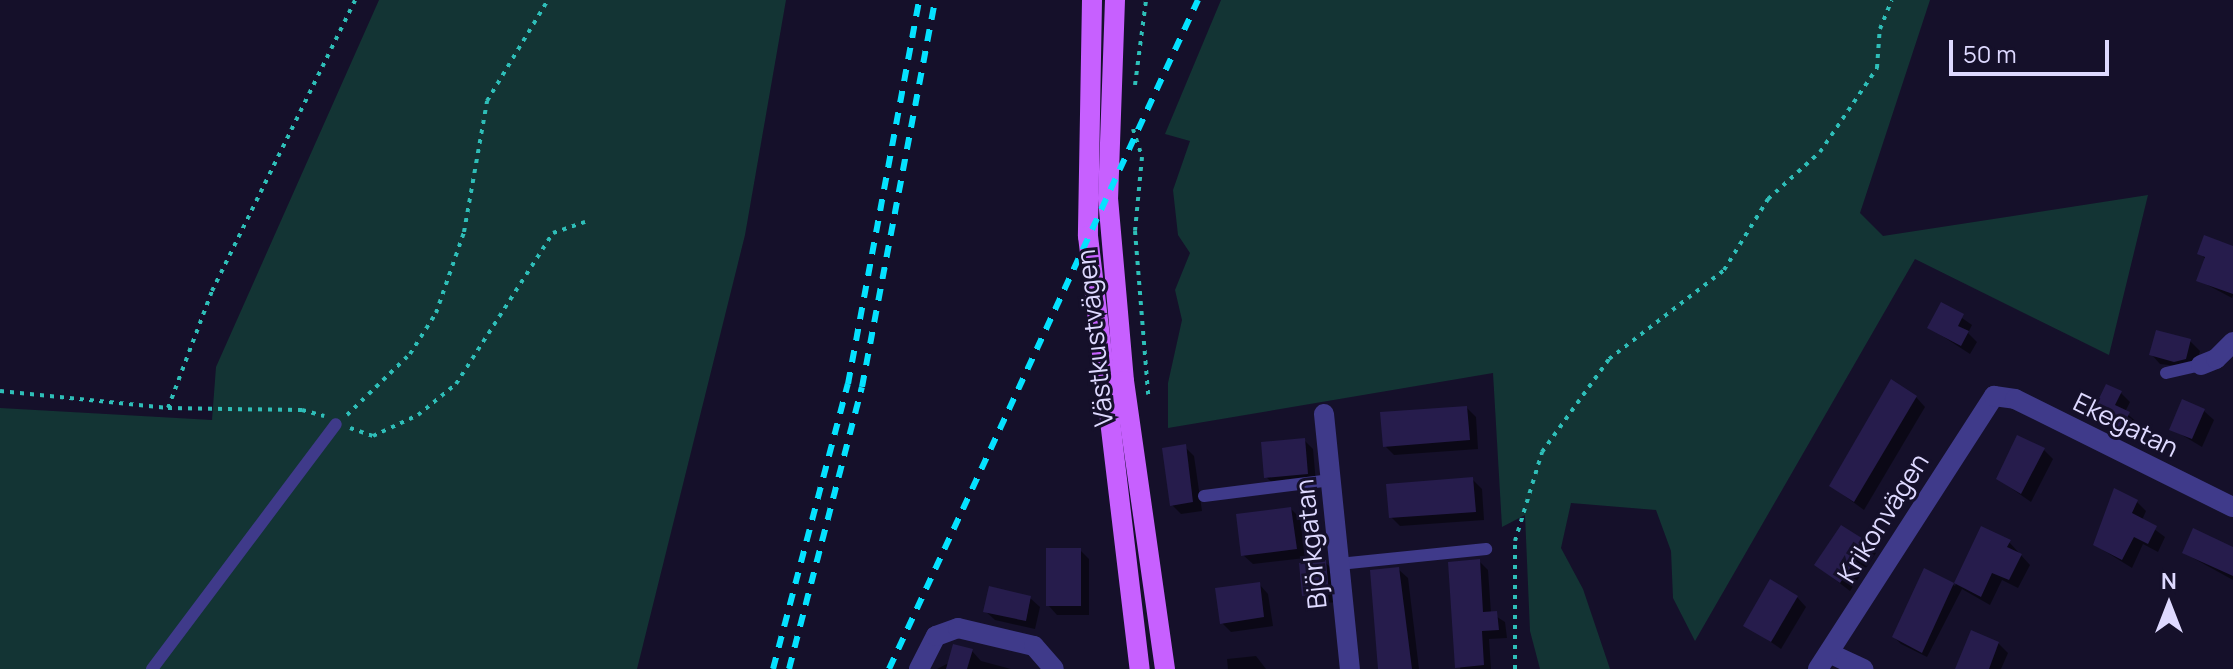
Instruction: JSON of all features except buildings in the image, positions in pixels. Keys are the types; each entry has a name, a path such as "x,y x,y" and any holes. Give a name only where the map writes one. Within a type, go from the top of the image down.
{"main road":[{"name":"Västkustvägen","path":"1092,0 1088,236 1140,669"},
{"name":"Västkustvägen","path":"1115,0 1108,198 1124,381 1165,669"}],"street":[{"path":"2201,365 2216,359 2233,342"},
{"name":"Ekegatan","path":"1994,396 2015,399 2233,507"},
{"name":"Krikonvägen","path":"1823,661 1994,396"},
{"name":"Björkgatan","path":"1324,414 1350,669"},
{"path":"919,669 936,636 958,628 1034,646 1054,669"},
{"path":"1823,661 1864,669"}],"lane":[{"path":"2166,373 2201,365"},
{"path":"152,669 336,424"},
{"path":"1204,496 1331,480"},
{"path":"1339,564 1486,549"}],"path":[{"path":"168,408 212,291 355,0"},
{"path":"336,424 410,354 436,313 464,232 487,101 548,0"},
{"path":"1132,100 1146,0"},
{"path":"1515,669 1515,541 1542,452 1609,359 1724,270 1768,199 1820,152 1877,68 1880,29 1892,0"},
{"path":"1131,122 1142,157 1135,231 1148,398"},
{"path":"0,391 168,408 302,410 373,436 418,415 456,384 553,233 585,222"}],"green space":[{"path":"379,0 786,0 745,235 637,669 0,669 0,408 212,420 216,367"},
{"path":"1221,0 1930,0 1860,213 1883,236 2148,195 2109,355 1915,259 1695,641 1673,598 1671,551 1656,510 1571,503 1561,548 1583,589 1610,669 1540,669 1530,631 1525,515 1502,527 1493,373 1168,428 1168,383 1182,320 1175,290 1190,253 1178,235 1173,190 1190,141 1165,134"}],"railway":[{"path":"773,669 848,384 919,0"},
{"path":"789,669 862,387 935,0"},
{"path":"889,669 1198,0"}]}
